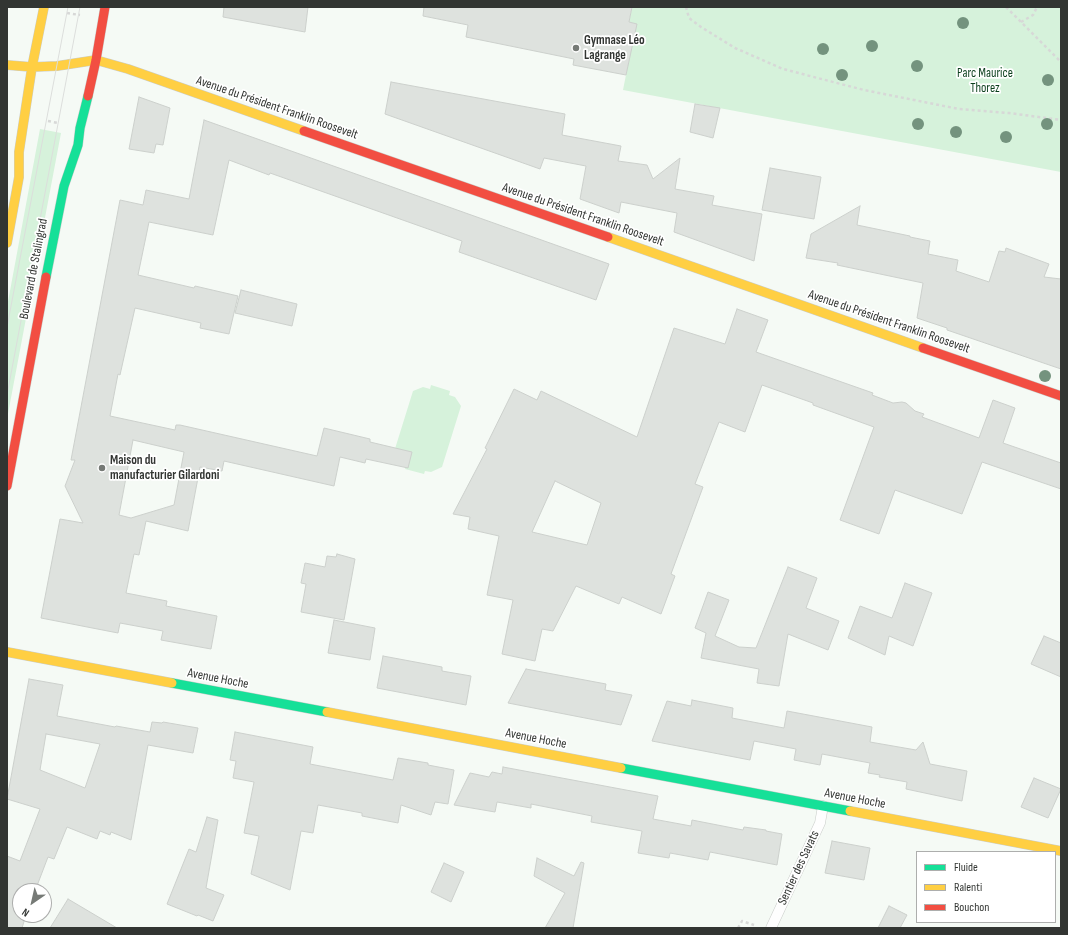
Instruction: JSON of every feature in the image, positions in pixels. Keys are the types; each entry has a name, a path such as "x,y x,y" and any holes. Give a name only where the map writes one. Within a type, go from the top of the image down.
{"street":[{"path":"7,244 19,177 19,152 24,118 44,7"},
{"name":"Boulevard de Stalingrad","path":"7,486 58,215 64,186 76,151 96,60 105,7"},
{"path":"7,65 32,67 57,66 96,60"},
{"name":"Avenue du Président Franklin Roosevelt","path":"96,60 143,74 1061,396"},
{"name":"Avenue Hoche","path":"7,652 1061,851"}],"lane":[{"name":"Sentier des Savats","path":"771,928 820,823 822,806"}],"path":[{"path":"686,7 689,18 701,27 736,48 783,69 864,90 958,109 1010,113 1061,120"},
{"path":"1006,7 1061,62"},
{"path":"1021,22 1033,15 1037,7"},
{"path":"61,11 86,16"},
{"path":"24,118 80,128"},
{"path":"738,928 742,921 760,928"}],"green space":[{"name":"Parc Maurice Thorez","path":"632,7 1061,7 1061,172 623,90 636,24 629,22"},
{"path":"40,129 61,133 7,419 7,307"},
{"path":"431,385 450,391 449,395 455,397 461,406 442,467 431,472 425,471 424,474 405,469 406,465 394,452 413,391 423,387 430,389"}],"building":[{"path":"224,7 308,7 305,32 223,17"},
{"name":"Gymnase Léo Lagrange","path":"424,7 632,7 629,22 637,24 626,75 573,65 574,59 466,37 468,25 423,16"},
{"path":"391,82 565,114 562,135 621,146 618,161 647,165 653,179 680,158 675,189 714,196 712,205 762,214 754,261 674,232 677,213 621,202 619,213 580,199 586,166 544,158 540,169 385,114"},
{"path":"139,97 170,108 163,145 156,144 154,153 129,149"},
{"path":"695,104 720,108 713,138 690,132"},
{"path":"204,120 609,264 596,300 459,252 462,241 229,160 213,235 149,222 138,275 194,288 195,286 238,296 229,334 200,328 201,323 135,308 120,375 118,374 110,416 175,430 176,425 180,425 317,456 324,428 370,439 370,442 412,452 408,468 366,459 365,463 340,457 334,486 224,461 222,471 200,467 188,531 146,521 139,555 134,554 126,593 167,601 166,606 217,616 211,649 161,640 163,631 120,623 118,633 41,618 60,519 83,523 65,486 75,460 71,460 120,200 143,205 146,190 189,199","holes":["133,440 184,452 174,505 131,518 119,515"]},
{"path":"770,168 821,177 814,219 762,210"},
{"path":"860,206 857,225 930,241 928,254 958,260 956,271 989,282 999,251 1005,252 1006,248 1049,264 1044,277 1061,279 1061,369 947,330 947,328 917,318 923,283 837,265 838,263 806,258 811,234"},
{"path":"241,290 297,304 292,326 235,313"},
{"path":"737,309 768,320 756,352 873,393 872,395 893,403 906,403 915,411 924,414 922,417 979,438 993,400 1015,408 1003,443 1061,463 1061,489 982,462 962,514 895,490 879,534 840,520 874,427 762,385 745,432 719,422 695,484 703,487 671,574 675,576 661,614 622,597 619,604 576,586 553,631 542,629 535,661 502,654 513,600 487,595 499,536 468,529 470,517 453,514 487,449 485,448 514,389 537,400 541,391 637,437 674,328 725,344","holes":["555,481 601,503 587,545 532,532"]},
{"path":"337,554 355,559 344,620 301,612 306,584 301,583 305,563 325,567 327,556 336,557"},
{"path":"788,567 817,578 806,608 839,621 828,650 788,634 779,686 757,683 759,669 701,658 706,633 695,628 708,592 729,600 715,636 739,647 756,648"},
{"path":"905,583 932,593 913,646 889,636 885,655 848,638 860,606 892,618"},
{"path":"334,620 375,628 370,660 328,653"},
{"path":"1044,636 1061,643 1061,677 1031,664"},
{"path":"383,656 442,667 442,671 471,676 466,705 377,688"},
{"path":"526,669 606,684 605,690 632,695 621,725 508,703"},
{"path":"29,679 63,685 57,716 150,732 152,722 163,722 198,728 193,753 148,745 131,840 111,832 110,835 100,831 97,839 67,827 54,859 48,857 38,883 12,883 12,923 24,923 22,928 7,928 7,856 20,861 40,809 7,799","holes":["46,734 100,744 85,788 40,770"]},
{"path":"692,700 733,708 732,718 784,728 787,711 872,727 870,742 916,750 923,742 930,764 967,771 962,801 906,789 907,782 879,777 880,775 868,773 870,763 822,754 820,765 794,760 796,749 754,741 750,760 652,741 667,701 691,706"},
{"path":"235,732 313,747 310,764 393,780 398,758 428,763 428,765 454,770 448,804 435,802 431,815 401,805 398,823 362,816 362,813 318,805 313,833 301,831 290,890 251,874 259,836 244,833 254,782 233,778 236,761 230,760"},
{"path":"503,767 658,796 653,819 691,826 692,820 743,830 744,827 782,834 777,865 710,852 708,860 670,853 669,858 638,853 642,831 591,822 592,816 531,804 531,808 497,802 495,812 454,805 470,773 489,777 492,772 502,774"},
{"path":"1034,778 1061,789 1048,818 1021,807"},
{"path":"207,817 218,820 206,888 224,895 213,921 167,904 189,849 196,852"},
{"path":"832,841 870,848 864,880 825,873"},
{"path":"537,858 574,876 581,862 584,863 573,928 545,928 565,893 534,876"},
{"path":"444,863 464,872 451,902 431,892"},
{"path":"68,899 117,928 50,928"},
{"path":"889,906 907,915 900,928 878,928"}],"tram line":[{"path":"7,327 68,7"},
{"path":"7,395 80,7"}],"traffic: fast":[{"path":"46,277 64,186 78,145 80,128 88,96"},
{"path":"172,683 327,712"},
{"path":"621,768 850,811"}],"traffic: slow":[{"path":"7,243 19,177 19,152 32,67 44,7"},
{"path":"7,65 32,67 57,66 96,60 128,69 304,131"},
{"path":"608,237 923,348"},
{"path":"7,652 172,683"},
{"path":"327,712 621,768"},
{"path":"850,811 1061,851"}],"traffic: jam":[{"path":"88,96 105,7"},
{"path":"304,131 608,237"},
{"path":"7,486 46,277"},
{"path":"923,348 1061,396"}],"place":[{"name":"Gymnase Léo Lagrange","path":"576,48"},
{"name":"Maison du manufacturier Gilardoni","path":"102,468"}]}
